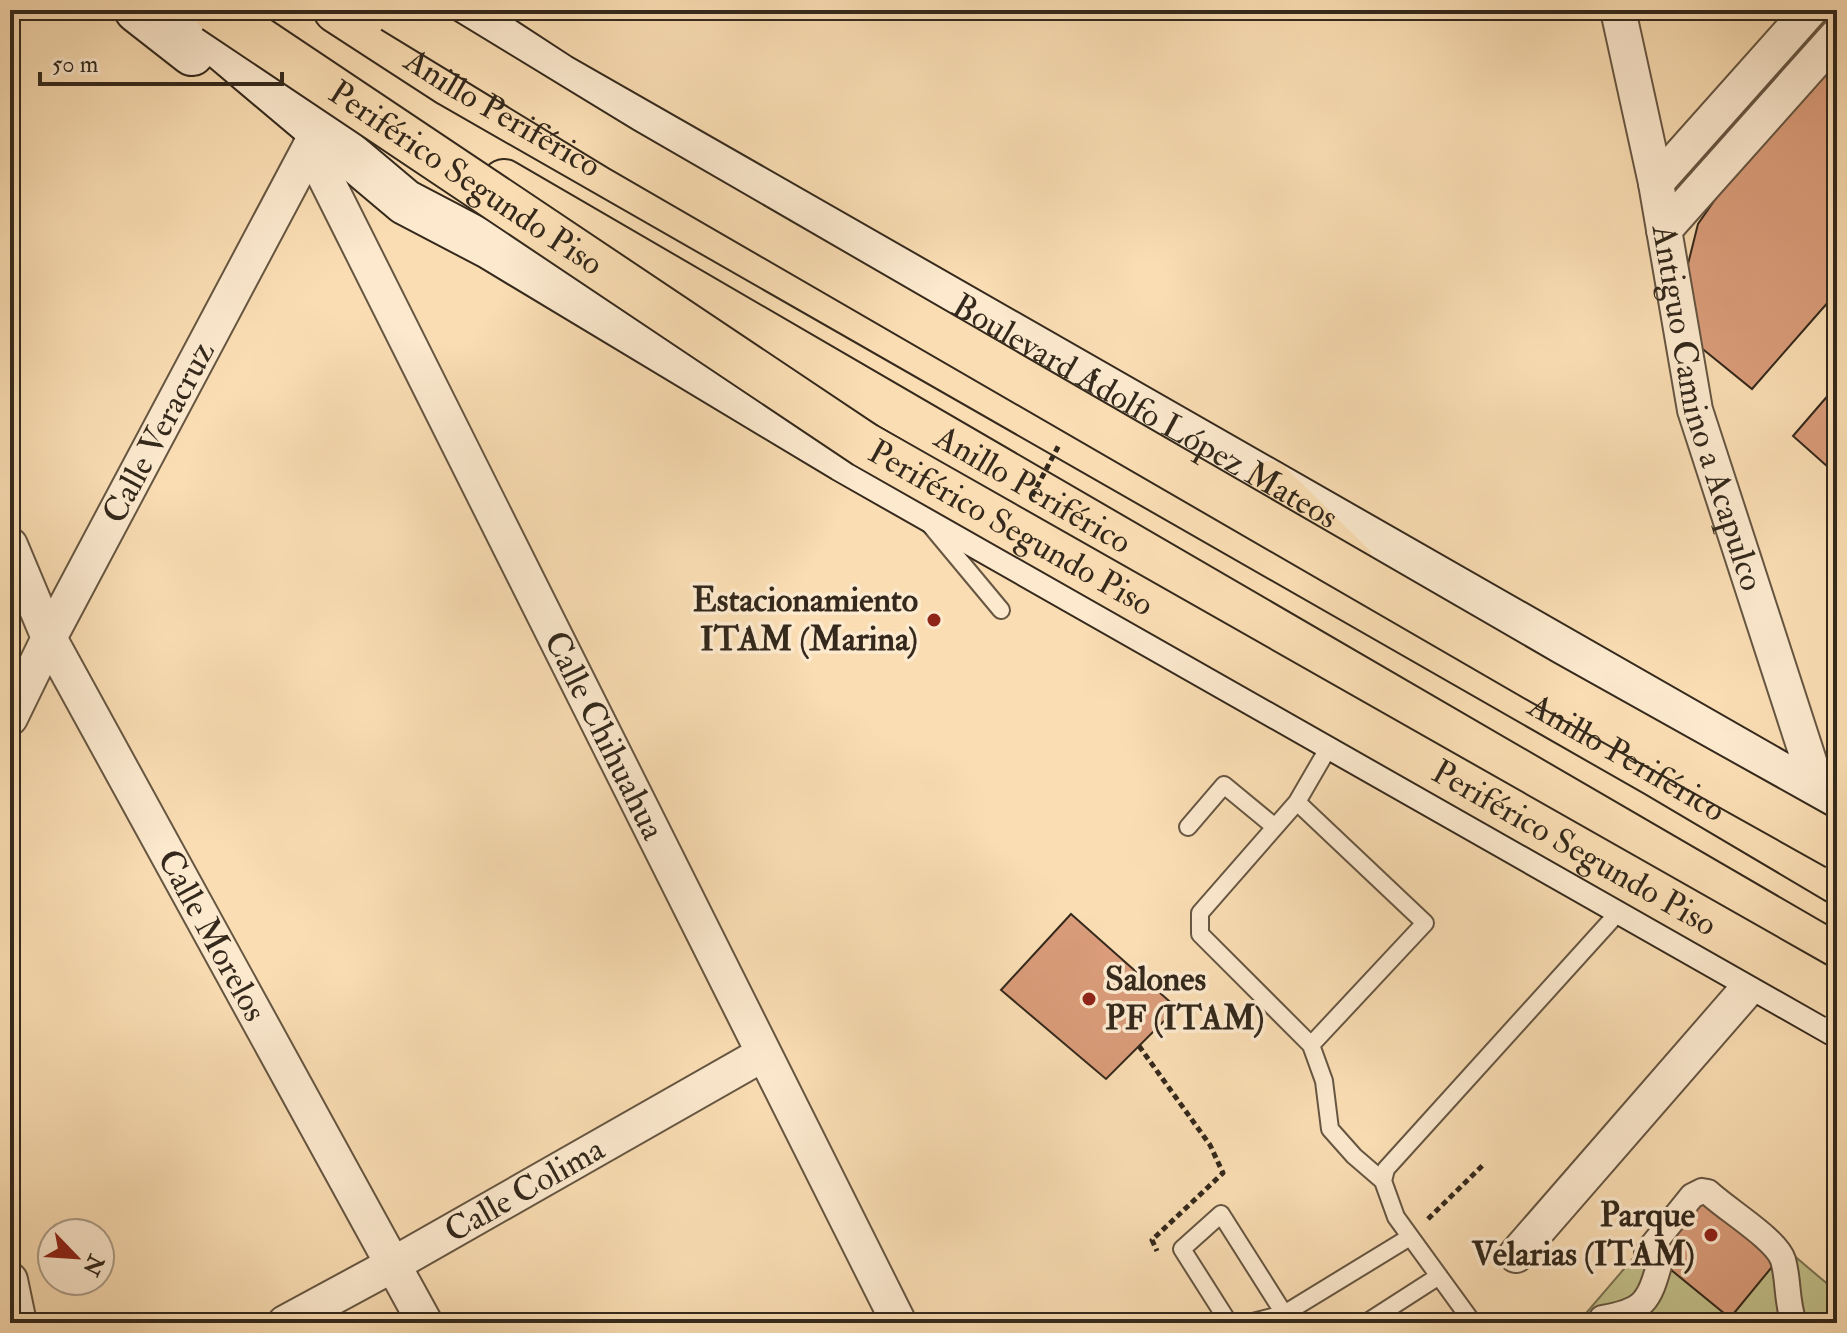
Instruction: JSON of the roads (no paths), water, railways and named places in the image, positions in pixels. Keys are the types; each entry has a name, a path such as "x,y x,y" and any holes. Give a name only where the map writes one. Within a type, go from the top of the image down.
{"highway":[{"name":"Periférico Segundo Piso","path":"215,10 865,445 1837,997"},
{"name":"Anillo Periférico","path":"236,10 422,133 1837,957"},
{"name":"Anillo Periférico","path":"336,10 450,84 1656,774 1837,881"},
{"path":"393,10 621,149 1542,682 1837,847"},
{"path":"1270,483 1439,651"},
{"path":"1351,748 1595,817"}],"main road":[{"path":"137,10 310,147 489,246 905,494 1837,1024"},
{"path":"177,10 405,202"},
{"name":"Boulevard Adolfo López Mateos","path":"458,10 559,76 1829,802"}],"street":[{"name":"Antiguo Camino a Acapulco","path":"1618,10 1656,183 1695,410 1829,802"},
{"path":"1656,183 1810,10"},
{"path":"1664,230 1837,36"},
{"name":"Calle Veracruz","path":"10,718 49,638 310,147"},
{"name":"Calle Chihuahua","path":"310,147 899,1323"},
{"name":"Calle Morelos","path":"10,545 49,638 425,1323"},
{"path":"1516,1255 1757,978"},
{"name":"Calle Colima","path":"285,1323 763,1054"},
{"path":"1615,1319 1640,1307 1647,1300 1660,1262 1647,1252 1692,1196 1702,1191 1708,1192 1774,1244 1784,1264 1787,1301 1794,1323"},
{"path":"10,1280 19,1323"}],"lane":[{"path":"905,494 1001,610"},
{"path":"1351,748 1297,802 1200,913 1200,934 1311,1045 1324,1081 1330,1129 1354,1156 1383,1181 1396,1217 1473,1323"},
{"path":"1188,827 1224,785 1275,827"},
{"path":"1297,802 1425,923 1311,1045"},
{"path":"1383,1181 1386,1169 1626,904"},
{"path":"1229,1323 1182,1249 1221,1214 1287,1318"},
{"path":"1249,1323 1287,1318 1410,1237"},
{"path":"1366,1323 1384,1318 1439,1276"}],"place":[{"name":"Estacionamiento ITAM (Marina)","path":"934,620"},
{"name":"Salones PF (ITAM)","path":"1089,999"},
{"name":"Parque Velarias (ITAM)","path":"1711,1235"}]}
